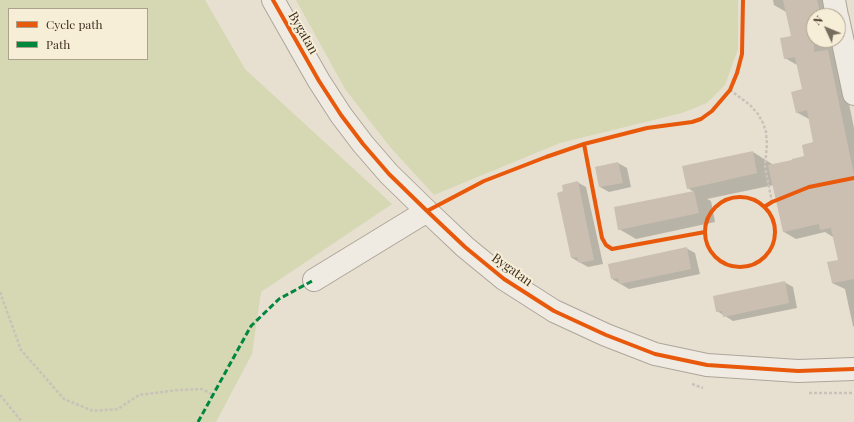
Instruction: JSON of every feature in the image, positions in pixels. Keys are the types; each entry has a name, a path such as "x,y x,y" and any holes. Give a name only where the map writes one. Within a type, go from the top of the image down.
{"street":[{"name":"Bygatan","path":"272,0 319,81 363,144 389,174 465,248 504,279 554,311 606,335 655,354 707,365 798,371 854,370"},
{"path":"844,48 854,94"},
{"path":"314,280 427,211"}],"path":[{"path":"730,90 750,104 763,123 766,132 767,144 765,167 772,202"},
{"path":"0,292 21,350 64,399 93,411 118,409 139,395 178,390 202,389 213,395"},
{"path":"802,393 854,393"},
{"path":"0,395 22,422"}],"green space":[{"path":"0,0 205,0 245,69 392,204 261,292 252,354 216,422 0,422"},
{"path":"296,0 738,0 738,49 725,85 707,103 682,113 560,143 434,195 390,147 345,89"}],"building":[{"path":"783,0 817,0 819,8 806,8 806,48 814,48 814,52 828,50 854,175 854,279 832,283 827,262 838,260 831,228 820,230 819,224 783,232 768,165 804,156 802,145 813,142 807,110 796,113 791,92 802,89 795,57 784,59 780,38 791,36"},
{"path":"753,151 757,173 687,189 682,166"},
{"path":"618,162 623,183 599,187 595,167"},
{"path":"578,181 594,260 579,263 577,257 571,258 557,193 563,191 562,185"},
{"path":"694,191 699,213 618,230 614,207"},
{"path":"687,247 691,269 619,284 618,278 611,279 608,264"},
{"path":"785,281 789,303 723,317 722,311 716,312 713,296"}],"marked path":[{"path":"198,422 251,326 279,299 314,280"}],"cycle path":[{"path":"273,0 319,81 341,115 363,144 389,174 465,247 504,279 554,311 606,335 655,354 707,365 798,371 854,369"},
{"path":"427,211 484,181 584,144 647,128 692,122 701,119 712,111 730,90 737,73 742,54 743,0"},
{"path":"584,144 602,238 606,245 612,249 705,232"},
{"path":"764,207 772,202 809,187 854,178"},
{"path":"733,197 747,197 760,203 769,212 775,225 775,232 773,245 765,257 747,267 733,267 720,261 711,252 705,239 705,225 711,212 720,203 733,197"}]}
